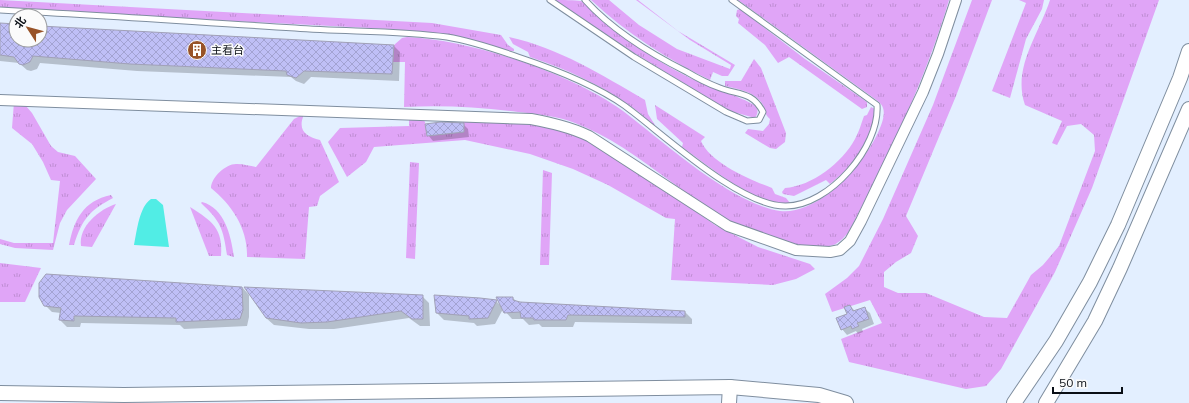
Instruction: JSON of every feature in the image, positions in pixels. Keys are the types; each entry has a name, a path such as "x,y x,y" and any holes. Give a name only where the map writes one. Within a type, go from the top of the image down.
{"street":[{"path":"0,100 530,119 548,122 571,128 589,136 728,226 796,250 830,252 840,250 850,241 868,208 923,92 938,54 956,0"},
{"path":"1014,403 1056,341 1090,282 1118,225 1180,78 1189,50"},
{"path":"1046,403 1095,321 1120,268 1189,109"},
{"path":"729,403 730,387"},
{"path":"0,393 124,399 730,387 819,395 846,403"}],"lane":[{"path":"550,0 634,57 726,112 747,121 759,120 763,112 758,103 742,92 721,88 687,73 654,54 620,30 584,0"},
{"path":"0,10 338,31 411,34 449,38 519,57 596,88 624,106 692,159 742,191 765,202 781,206 808,202 827,191 844,176 860,157 871,139 878,118 877,105 732,0"}],"green space":[{"path":"0,0 432,23 501,35 508,45 514,49 514,51 415,31 48,11 48,8 0,9"},
{"path":"555,0 581,1 621,34 663,63 690,78 752,104 757,110 756,117 730,111 634,53"},
{"path":"591,0 609,0 639,25 677,49 730,69 731,65 690,40 636,0 638,0 678,31 735,65 728,76 722,76 713,72 710,80 678,63 633,34"},
{"path":"738,0 949,0 929,60 891,148 848,233 835,244 819,247 780,241 748,230 719,214 634,155 605,137 575,123 554,117 490,109 447,106 404,107 405,62 393,62 394,45 402,38 407,37 433,39 461,44 520,61 576,84 601,97 623,111 698,170 740,196 761,206 780,211 791,211 802,208 825,196 845,180 853,171 868,151 880,128 883,121 883,108 877,101"},
{"path":"972,0 992,0 956,96 906,216 918,236 911,253 896,262 884,272 884,287 898,293 926,293 984,317 1007,318 1031,275 1043,265 1059,246 1095,151 1094,135 1081,124 1067,126 1057,145 1052,143 1062,121 1025,105 1022,91 1024,64 1050,0 1159,0 1092,188 1055,272 1001,369 986,386 966,389 849,362 841,339 882,323 870,300 832,312 825,294 847,278 859,266 883,219 933,105"},
{"path":"1019,0 1044,0 1042,9 1026,39 1010,98 992,91 1026,3"},
{"path":"740,9 805,59 867,102 867,107 862,109 789,57 778,63 765,45 738,23 739,19 736,16 737,10"},
{"path":"509,37 563,55 645,100 648,114 655,125 654,126 639,112 609,92 570,72 530,57 528,52 513,44"},
{"path":"754,59 761,68 786,133 785,142 776,149 770,148 745,133 748,129 763,131 769,124 770,119 760,101 751,94 725,86 725,81 741,81"},
{"path":"14,102 26,106 32,113 51,146 58,152 75,156 96,179 67,210 60,223 53,250 15,248 0,244 0,239 14,243 53,243 60,181 51,180 43,162 32,144 12,128"},
{"path":"655,105 705,137 701,141 706,149 722,163 732,170 772,188 775,194 786,198 790,203 777,203 763,199 733,184 705,164 682,147 683,143 657,119"},
{"path":"871,107 875,109 875,120 868,141 854,161 838,177 830,184 826,180 794,196 783,194 782,192 785,188 806,183 816,178 834,165 855,139 864,116 867,115"},
{"path":"302,115 303,130 311,137 320,140 339,182 320,196 317,206 309,207 305,259 247,257 247,247 242,227 226,202 211,188 212,184 217,175 224,168 233,164 256,167 294,119"},
{"path":"422,118 425,122 427,136 464,132 463,120 498,121 560,129 594,144 660,186 715,225 758,247 810,264 815,269 796,279 773,285 671,280 675,219 666,218 608,185 573,169 530,154 465,140 374,147 366,162 347,177 328,142 340,128 409,126 409,119"},
{"path":"410,162 419,163 415,259 406,258"},
{"path":"543,170 552,173 549,265 540,265"},
{"path":"111,195 113,198 98,207 88,216 80,228 74,245 69,245 74,227 81,213 93,202"},
{"path":"201,203 210,205 216,210 226,224 234,257 227,255 220,226 213,215"},
{"path":"116,204 92,247 81,246 83,232 91,219 103,210"},
{"path":"190,207 210,221 218,232 221,246 221,256 209,256"},
{"path":"0,263 41,268 25,302 0,302"}],"shaded area":[{"path":"151,199 156,199 163,205 169,247 134,245 141,213"}],"building":[{"name":"主看台","path":"0,23 8,24 8,48 48,48 48,26 394,45 392,74 304,71 296,78 287,75 286,71 130,64 33,56 30,62 23,65 19,64 14,57 0,55"},
{"path":"441,122 464,123 464,132 427,136 425,124"},
{"path":"46,274 242,287 243,310 240,319 176,322 176,318 74,316 74,321 59,320 61,308 44,306 39,297 39,283"},
{"path":"244,287 423,295 423,319 412,319 401,311 327,322 301,323 266,318"},
{"path":"434,295 497,300 488,318 469,319 469,316 436,313"},
{"path":"496,297 513,297 513,300 520,302 685,311 685,317 568,315 566,320 534,320 533,318 521,318 520,312 504,313"},
{"path":"850,305 853,311 865,307 869,319 857,323 859,326 852,329 851,326 841,330 836,318 847,314 844,307"}],"place":[{"name":"主看台","path":"197,50"}]}
